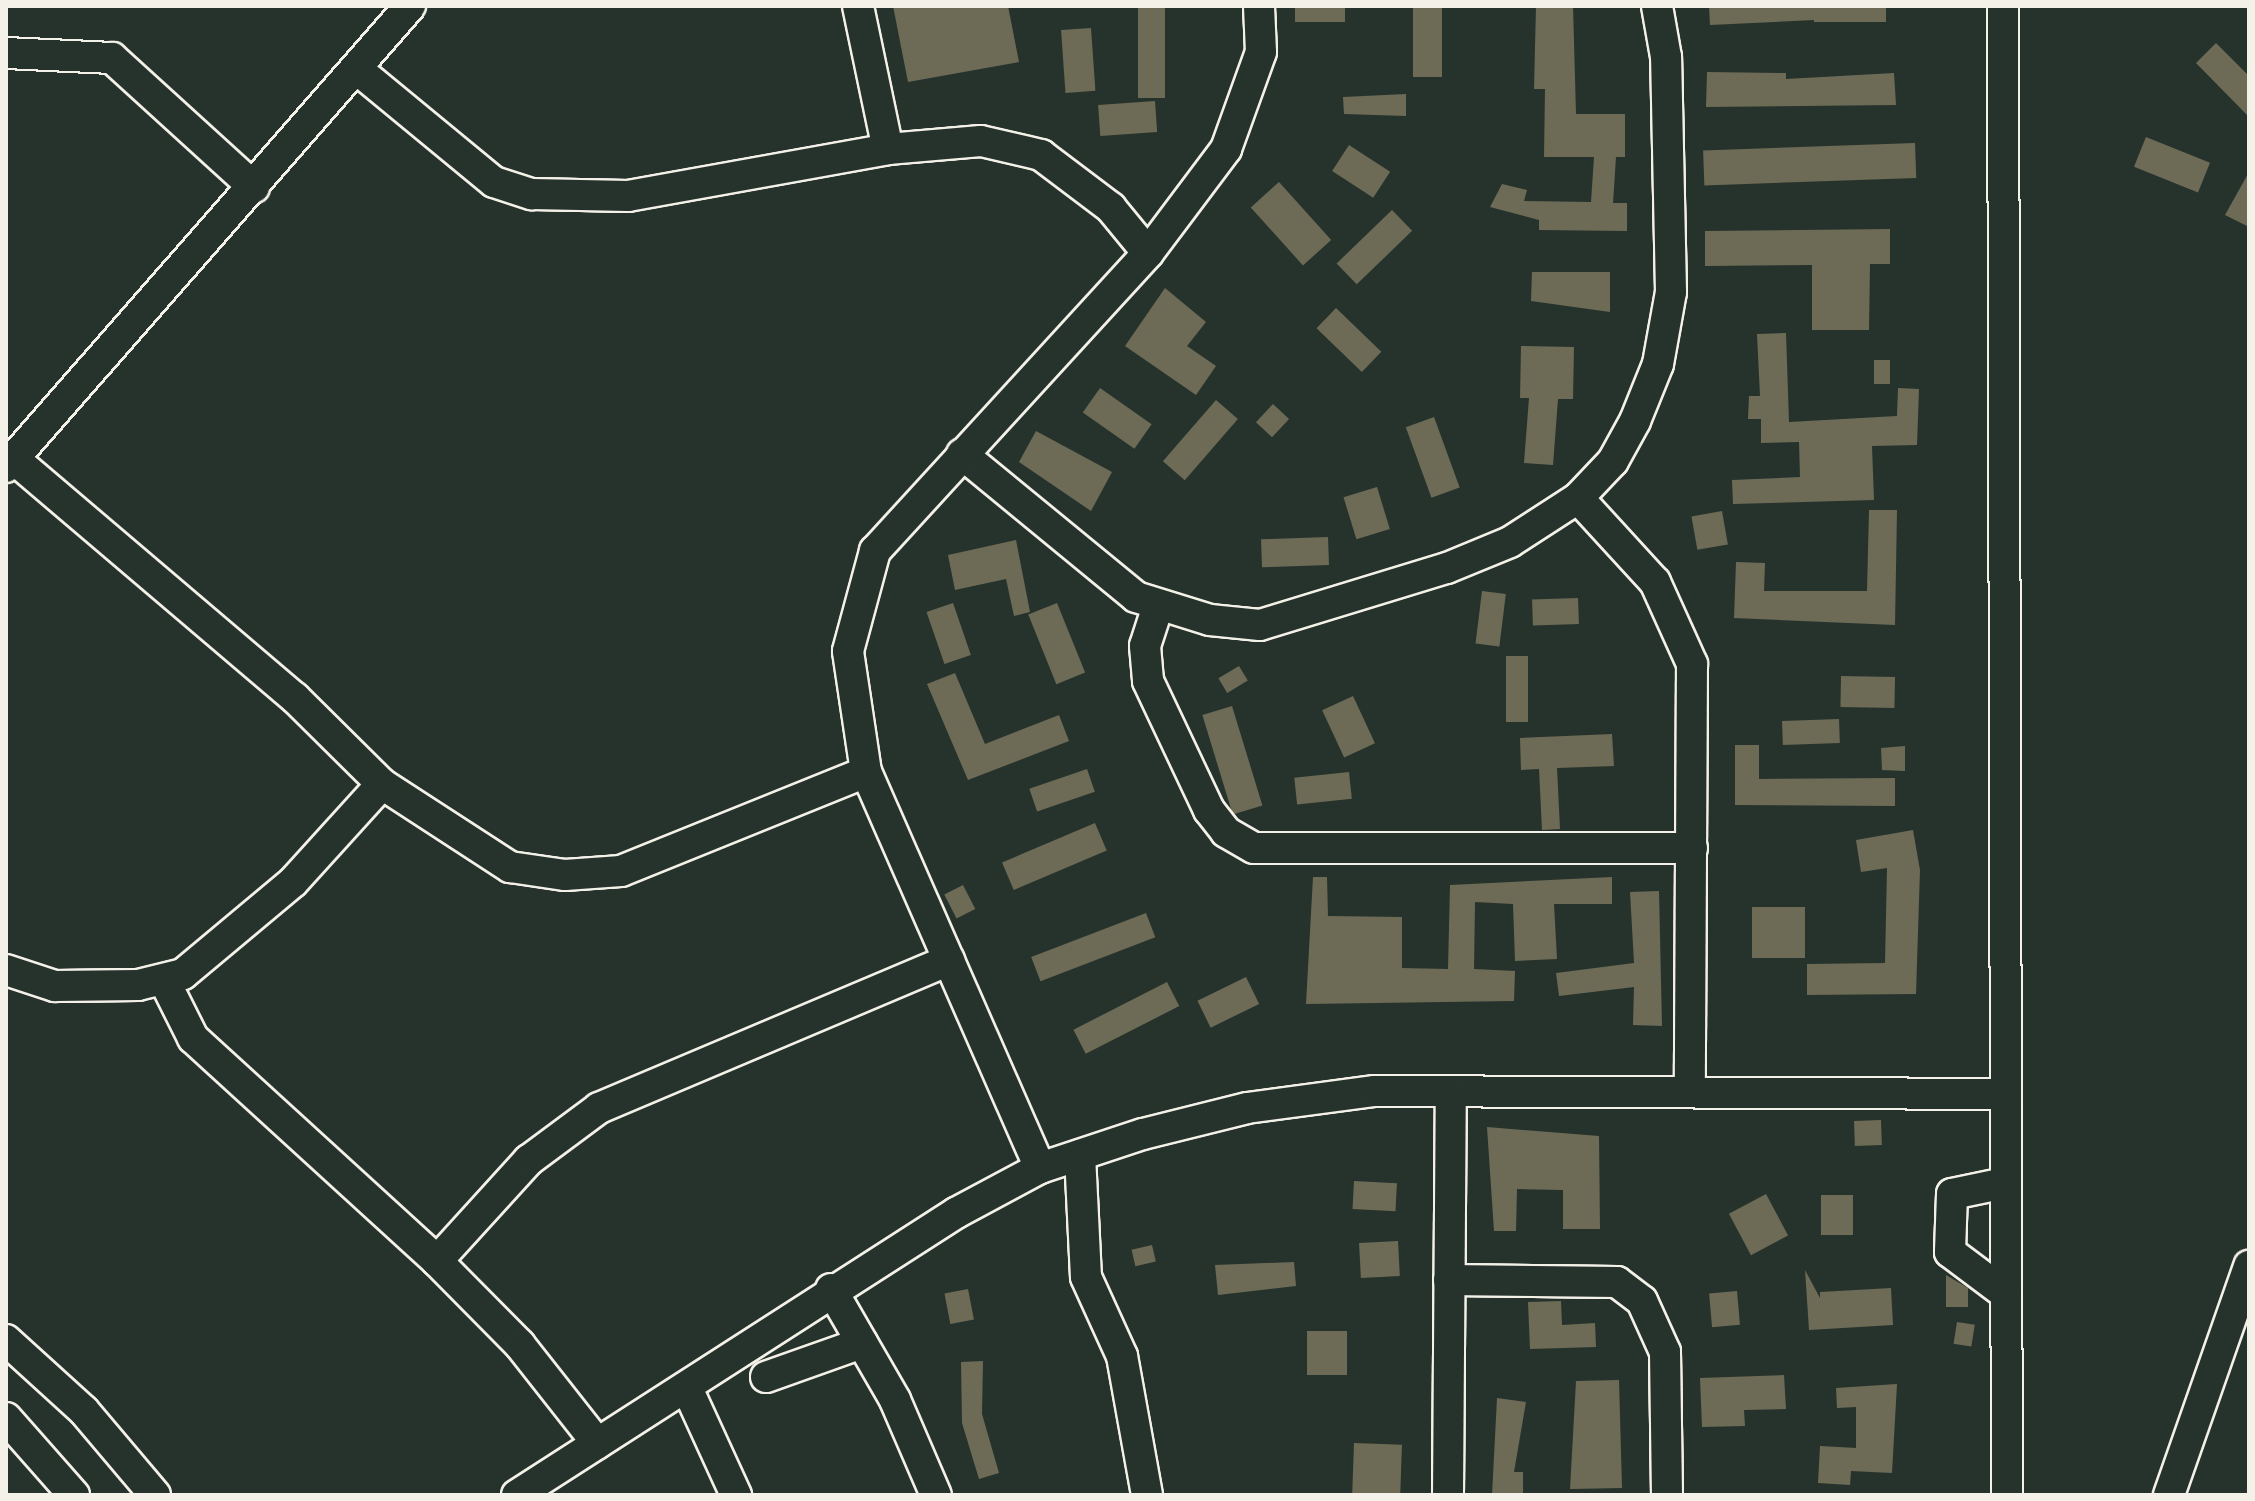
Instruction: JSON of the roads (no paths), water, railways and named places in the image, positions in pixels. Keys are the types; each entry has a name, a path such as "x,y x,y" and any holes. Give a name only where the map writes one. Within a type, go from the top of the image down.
{"street":[{"path":"410,6 358,70 10,463 295,698 382,784 510,867 565,875 621,871 866,772"},
{"path":"858,6 888,149"},
{"path":"1040,1168 866,772 848,651 860,592 875,551 1148,253 1226,149 1261,52 1259,6"},
{"path":"962,454 1096,570 1158,606 1260,625 1316,612 1510,542 1578,498 1613,461 1635,421 1658,364 1671,292 1666,57 1657,6"},
{"path":"2003,6 2007,1495"},
{"path":"6,53 112,58 254,187"},
{"path":"358,70 494,182 532,194 628,196 888,149 981,141 1041,155 1111,208 1148,253"},
{"path":"1578,498 1655,582 1688,651 1696,747 1690,1090"},
{"path":"1158,606 1145,646 1148,681 1209,810 1226,832 1254,848 1692,848"},
{"path":"6,970 55,986 165,982 223,946 382,784"},
{"path":"437,1261 529,1160 599,1108 949,960"},
{"path":"165,982 193,1038 437,1261 520,1345 597,1443"},
{"path":"517,1495 687,1388 831,1289 1040,1168 1247,1108 1375,1091 1690,1090 2005,1094"},
{"path":"1448,1495 1451,1092"},
{"path":"1080,1155 1086,1277 1122,1356 1147,1495"},
{"path":"2005,1183 1952,1194 1950,1252 2006,1294"},
{"path":"2169,1495 2249,1266"},
{"path":"1449,1280 1617,1282 1642,1301 1665,1352 1667,1495"},
{"path":"831,1289 862,1343 936,1495"},
{"path":"6,1340 84,1411 155,1495"},
{"path":"766,1377 862,1343"},
{"path":"687,1388 736,1495"},
{"path":"6,1418 74,1495"}]}
